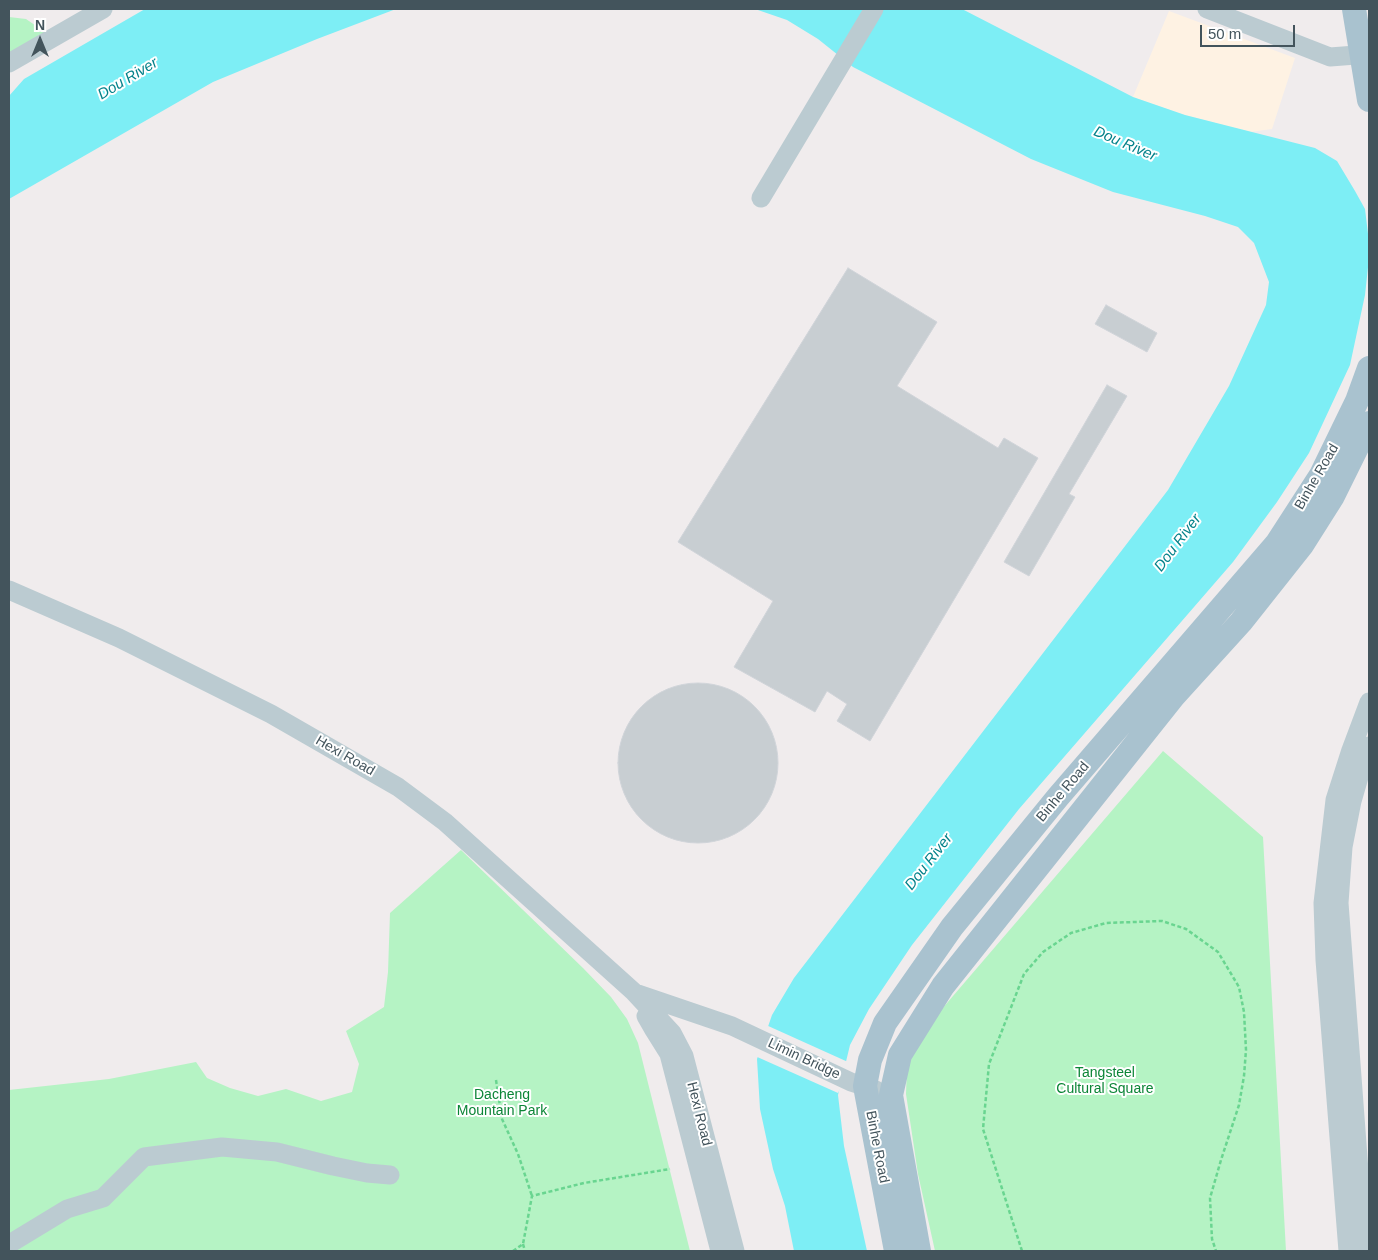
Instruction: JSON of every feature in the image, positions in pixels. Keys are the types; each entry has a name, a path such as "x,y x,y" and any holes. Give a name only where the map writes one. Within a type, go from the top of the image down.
{"main road":[{"path":"1354,9 1366,55 1369,100"},
{"name":"Binhe Road","path":"896,1251 858,1084 885,1023 952,927 1058,797 1277,543 1322,475 1357,401 1369,368"},
{"name":"Binhe Road","path":"919,1251 891,1095 900,1054 943,986 1173,697 1241,622 1302,545 1333,496 1369,423"}],"street":[{"path":"9,63 103,9"},
{"path":"761,198 874,9"},
{"path":"1207,9 1330,57 1366,55"},
{"name":"Hexi Road","path":"9,590 119,638 271,714 398,787 445,822 634,992 672,1032 684,1056 735,1251"},
{"path":"1348,1251 1325,960 1323,903 1335,800 1350,750 1369,702"},
{"path":"1365,1251 1340,904 1343,846 1352,801 1369,746"},
{"name":"Limin Bridge","path":"634,992 732,1026 858,1084 891,1095"},
{"name":"Hexi Road","path":"634,992 669,1054 720,1251"},
{"path":"9,1243 67,1209 103,1198 144,1157 222,1147 277,1152 332,1166 367,1173 390,1175"}],"path":[{"path":"1022,1251 983,1129 989,1064 1024,974 1043,952 1071,933 1106,923 1162,921 1186,929 1218,952 1238,987 1244,1012 1246,1050 1239,1105 1210,1198 1212,1238 1216,1251"},
{"path":"496,1080 502,1119 518,1154 532,1196 523,1244 525,1251"},
{"path":"532,1196 584,1183 670,1169"},
{"path":"514,1251 523,1244"}],"shaded area":[{"path":"1169,11 1295,58 1272,129 1250,132 1185,115 1133,97"}],"green space":[{"path":"9,17 26,19 48,34 9,56"},
{"name":"Tangsteel Cultural Square","path":"1163,751 1263,837 1286,1251 935,1251 918,1174 906,1094 907,1066 923,1031"},
{"name":"Dacheng Mountain Park","path":"461,850 583,968 611,997 627,1019 638,1043 690,1251 9,1251 9,1090 109,1079 196,1062 207,1078 230,1088 258,1096 286,1089 321,1101 352,1092 359,1064 346,1031 384,1007 388,972 390,913"}],"water":[{"name":"Dou River","path":"145,9 396,9 213,82 9,199 9,96 24,79"},
{"name":"Dou River","path":"755,9 962,9 1133,97 1185,115 1315,148 1337,161 1355,191 1365,209 1369,242 1365,295 1350,365 1309,453 1277,502 1233,562 1019,809 912,945 869,1009 850,1045 838,1095 844,1146 867,1251 794,1251 785,1206 773,1169 760,1109 757,1059 772,1015 794,978 1168,490 1229,386 1266,305 1269,282 1254,243 1238,227 1205,216 1113,192 1031,159 853,67 818,39 787,20"}],"pier":[{"path":"766,1025 848,1062 844,1081 838,1093 755,1056"}],"building":[{"path":"848,268 937,322 897,386 998,448 1004,438 1038,458 870,741 837,721 847,704 827,691 815,712 734,667 773,601 678,542"},
{"path":"1106,305 1157,333 1147,352 1095,324"},
{"path":"1107,385 1127,396 1069,494 1075,497 1029,576 1004,562"},
{"path":"690,683 706,683 736,692 755,706 772,732 777,747 777,779 772,794 755,820 736,834 721,840 706,843 690,843 660,834 636,814 627,801 621,786 618,771 618,755 627,725 647,701 660,692 675,686"}]}
